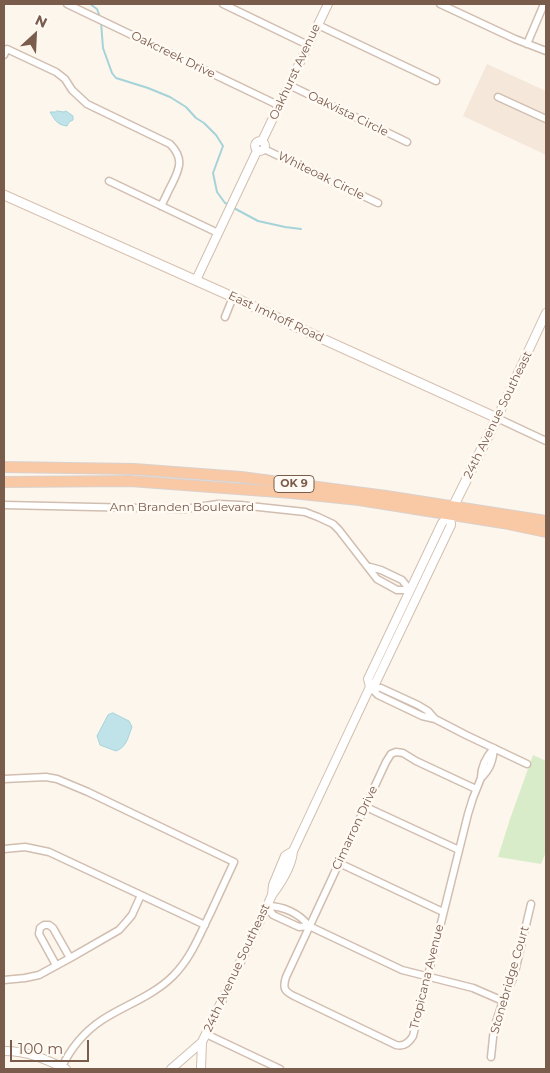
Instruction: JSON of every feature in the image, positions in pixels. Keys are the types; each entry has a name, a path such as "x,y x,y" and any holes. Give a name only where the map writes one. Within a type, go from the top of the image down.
{"highway":[{"name":"OK 9","path":"4,467 134,469 241,478 327,488 546,532"},
{"name":"OK 9","path":"4,482 130,481 183,484 292,493 546,521"}],"main road":[{"name":"East Imhoff Road","path":"4,195 196,280 314,336 496,418"},
{"name":"24th Avenue Southeast","path":"451,512 496,418"}],"street":[{"name":"Oakcreek Drive","path":"67,4 280,106"},
{"path":"223,4 308,45"},
{"name":"Oakhurst Avenue","path":"196,280 328,4"},
{"path":"440,4 527,44 546,50"},
{"path":"458,12 462,4"},
{"path":"527,44 544,4"},
{"path":"318,25 436,81"},
{"path":"4,55 7,49 56,72 65,79 82,101 170,144 179,155 179,170 161,206"},
{"name":"Oakvista Circle","path":"289,85 407,142"},
{"path":"498,97 546,119"},
{"name":"Whiteoak Circle","path":"261,147 378,203"},
{"path":"109,182 218,232"},
{"path":"226,317 233,297"},
{"name":"24th Avenue Southeast","path":"496,418 546,313"},
{"name":"East Imhoff Road","path":"496,418 546,441"},
{"name":"Ann Branden Boulevard","path":"4,505 185,509 218,504 305,512 318,516 339,530 377,579 397,590 410,590"},
{"name":"24th Avenue Southeast","path":"370,687 368,679 442,524 451,512"},
{"name":"24th Avenue Southeast","path":"201,1069 204,1038 272,895 292,861 293,851 370,687 376,682 450,525 451,512"},
{"path":"368,566 402,580 410,590"},
{"path":"370,687 378,695 422,716 435,719 528,764"},
{"name":"Tropicana Avenue","path":"284,989 289,994 305,1002 396,1045 403,1045 408,1042 412,1036 472,798 481,778 481,770 488,754 494,748"},
{"name":"Cimarron Drive","path":"284,989 286,977 388,757 396,752 403,753 476,789"},
{"path":"4,779 46,777 57,779 234,862 192,953 174,974 154,991 106,1018 94,1027 78,1042 63,1069 38,1056 4,1051"},
{"path":"366,807 459,850"},
{"path":"4,849 25,847 49,852 204,926"},
{"path":"339,863 443,912"},
{"path":"4,980 32,977 56,966 113,934 132,915 141,895"},
{"name":"Stonebridge Court","path":"491,1057 494,1028 514,976 531,904"},
{"path":"267,906 273,914 299,927 309,926 402,970 473,988 503,1001"},
{"path":"56,966 39,934 40,928 44,925 53,928 70,958"},
{"path":"204,1038 280,1069"},
{"name":"24th Avenue Southeast","path":"171,1069 204,1038"}],"shaded area":[{"path":"487,64 546,91 546,155 463,116"}],"green space":[{"path":"533,755 546,761 546,852 541,864 498,857"}],"water":[{"path":"66,111 73,116 73,120 67,126 59,123 50,112"},
{"path":"113,713 129,721 132,727 125,744 116,751 100,745 97,736 108,715"}],"waterway":[{"path":"90,4 97,9 100,17"},
{"path":"101,22 103,48 112,73 116,78 170,97 186,107 216,135 223,146 213,173 217,192 225,203 228,204"},
{"path":"232,207 258,221 301,229"}]}
